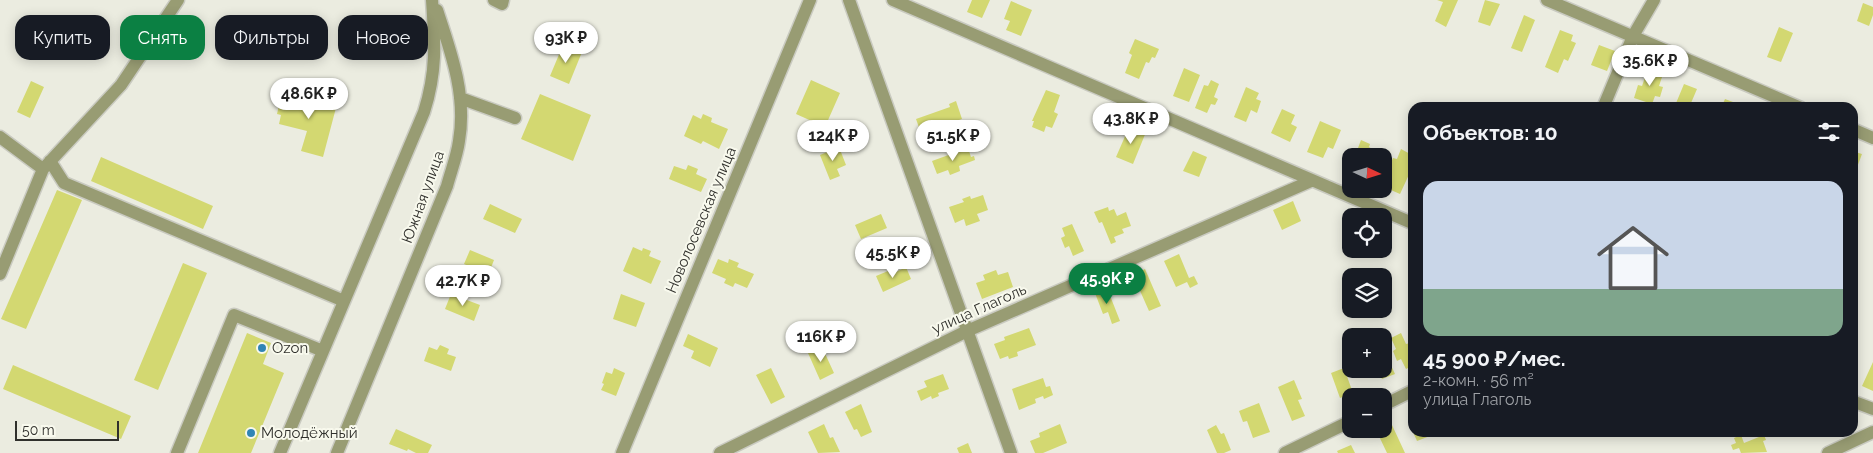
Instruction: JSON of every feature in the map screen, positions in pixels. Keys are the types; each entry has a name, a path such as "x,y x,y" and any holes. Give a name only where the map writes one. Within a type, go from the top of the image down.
{"street":[{"name":"Южная улица","path":"337,453 447,186 459,141 461,125 460,98 454,63 433,0"},
{"path":"280,453 416,134 431,90 436,49 433,0"},
{"path":"494,0 502,4 503,0"},
{"name":"Новолосевская улица","path":"622,453 810,0"},
{"path":"849,0 1011,453"},
{"path":"893,0 1408,221"},
{"path":"1547,0 1787,102"},
{"path":"1606,102 1633,36 1654,0"},
{"path":"0,274 46,165 121,85 173,2"},
{"path":"460,98 515,118"},
{"path":"1858,132 1873,138"},
{"path":"0,137 46,165 64,183 344,301"},
{"name":"улица Глаголь","path":"720,453 967,331 1311,181"},
{"path":"177,453 234,315 323,351"},
{"path":"1392,401 1408,393"},
{"path":"1858,403 1873,409"},
{"path":"1285,453 1342,425"},
{"path":"1828,453 1873,432"}],"building":[{"path":"972,0 990,0 982,18 967,12"},
{"path":"1437,0 1458,0 1446,27 1435,21 1443,2"},
{"path":"1485,0 1500,4 1490,26 1478,22"},
{"path":"1011,1 1032,10 1021,36 1006,30 1010,21 1004,19"},
{"path":"1863,3 1873,7 1873,15 1869,26 1857,21"},
{"path":"1524,15 1535,20 1522,52 1511,48"},
{"path":"1779,27 1793,33 1781,62 1767,57"},
{"path":"1560,30 1573,35 1571,41 1576,43 1568,61 1564,59 1558,73 1545,67"},
{"path":"1135,39 1159,49 1155,58 1152,57 1149,63 1146,62 1139,79 1125,73 1132,55 1129,53"},
{"path":"563,45 582,52 569,84 550,76"},
{"path":"1599,45 1615,51 1607,71 1591,65"},
{"path":"1184,68 1200,75 1189,102 1173,96"},
{"path":"1648,69 1663,74 1659,86 1663,87 1660,97 1655,96 1653,102 1634,98 1638,85 1642,86"},
{"path":"811,80 840,93 825,127 796,114"},
{"path":"1211,80 1219,84 1214,97 1218,99 1215,105 1211,104 1207,113 1195,108 1204,85 1208,86"},
{"path":"31,81 44,87 30,118 17,112"},
{"path":"1684,84 1697,89 1691,102 1676,102"},
{"path":"1246,87 1259,93 1256,99 1261,101 1257,113 1251,110 1246,122 1234,117"},
{"path":"1046,90 1060,95 1054,112 1058,114 1052,128 1046,126 1044,132 1032,127 1034,121 1032,121"},
{"path":"287,91 337,104 323,157 301,151 307,131 279,124 281,115 277,114 280,101 284,102"},
{"path":"540,94 591,115 573,161 521,139"},
{"path":"956,101 962,119 947,124 949,130 939,133 937,128 921,133 916,119 950,107 949,104"},
{"path":"1282,109 1295,115 1291,124 1297,127 1290,142 1271,133"},
{"path":"703,114 712,118 711,122 728,129 719,149 703,141 701,144 684,136 693,115 701,119"},
{"path":"1320,121 1341,130 1333,149 1328,147 1323,158 1307,152"},
{"path":"1130,125 1146,132 1133,164 1116,157"},
{"path":"1361,140 1370,144 1370,148 1358,148"},
{"path":"839,147 846,165 837,169 840,176 830,180 820,155"},
{"path":"968,148 971,157 974,156 975,160 959,166 960,171 950,175 948,170 937,174 932,161"},
{"path":"1401,149 1408,153 1408,177 1400,194 1392,190 1393,158 1397,159"},
{"path":"1193,151 1207,157 1199,177 1183,171"},
{"path":"1858,153 1862,154 1858,165"},
{"path":"101,157 213,206 203,229 91,181"},
{"path":"688,165 698,169 696,174 707,179 701,192 669,179 674,166 686,170"},
{"path":"57,190 82,200 26,329 1,319"},
{"path":"983,195 988,210 977,214 980,221 966,226 964,219 955,223 949,207 964,202 962,199 970,196 971,199"},
{"path":"1293,201 1301,221 1282,230 1273,210"},
{"path":"490,204 522,219 515,233 483,219"},
{"path":"1108,207 1109,211 1114,209 1117,216 1126,212 1131,226 1122,229 1124,233 1114,237 1116,242 1111,244 1102,222 1099,223 1094,212"},
{"path":"881,214 887,228 861,239 855,225"},
{"path":"1072,224 1084,251 1073,256 1069,246 1065,248 1061,238 1065,236 1062,228"},
{"path":"633,247 642,251 643,248 651,251 649,256 661,261 651,284 623,271"},
{"path":"470,250 494,260 487,278 476,274 478,270 464,264"},
{"path":"1179,254 1189,278 1194,276 1198,284 1190,288 1187,282 1176,287 1164,261"},
{"path":"718,259 728,263 729,259 739,263 737,267 754,274 747,288 735,283 733,287 724,283 726,279 712,273"},
{"path":"183,263 207,273 158,390 134,380"},
{"path":"906,267 911,279 883,292 876,276 888,271 890,275"},
{"path":"1145,269 1161,306 1149,311 1133,275"},
{"path":"996,270 998,275 1008,272 1013,287 982,299 976,283 985,280 983,275"},
{"path":"1107,288 1120,321 1112,324 1108,312 1103,314 1095,293"},
{"path":"451,294 480,305 474,321 445,309"},
{"path":"621,294 645,303 636,327 613,319"},
{"path":"1029,328 1036,345 1017,352 1018,356 1009,359 1008,356 1000,359 994,344 1005,340 1004,337"},
{"path":"247,333 271,343 263,364 284,373 251,453 198,453"},
{"path":"1401,333 1406,344 1408,344 1408,368 1406,369 1401,359 1397,361 1393,351 1396,349 1392,338"},
{"path":"688,334 718,348 710,367 691,358 694,351 683,346"},
{"path":"440,345 449,349 447,354 456,357 451,371 424,361 429,347 437,350"},
{"path":"822,347 834,373 820,380 808,353"},
{"path":"1873,362 1873,391 1862,386"},
{"path":"13,365 131,416 121,439 3,389"},
{"path":"614,368 625,373 616,396 601,390 606,372 612,374"},
{"path":"771,368 785,397 771,404 756,375"},
{"path":"1342,369 1342,378 1348,378 1351,388 1342,388 1342,397 1340,398 1331,373"},
{"path":"943,374 949,389 938,393 939,396 932,399 931,396 921,401 917,391 927,387 924,381"},
{"path":"1043,378 1046,387 1050,386 1053,395 1044,399 1043,396 1035,399 1036,403 1019,410 1012,389"},
{"path":"1294,380 1302,399 1298,400 1305,416 1292,421 1278,387"},
{"path":"1259,403 1270,432 1253,438 1247,421 1243,422 1239,411"},
{"path":"861,404 872,432 861,437 857,429 854,430 845,412"},
{"path":"824,424 830,438 833,437 840,452 818,453 808,432"},
{"path":"1060,424 1067,443 1043,453 1035,453 1030,441 1040,437 1039,433"},
{"path":"1216,425 1221,434 1224,433 1231,450 1217,453 1207,430"},
{"path":"1392,425 1405,453 1387,453 1380,438 1392,438"},
{"path":"396,429 432,445 428,453 416,453 408,449 407,451 389,444"},
{"path":"1415,437 1427,437 1417,441"},
{"path":"1742,437 1744,443 1759,437 1765,437 1766,440 1763,441 1767,452 1741,453 1739,448 1733,450 1731,445 1736,443 1734,438"},
{"path":"968,443 972,453 959,453 957,448"},
{"path":"1351,445 1355,453 1338,453 1337,451"}],"place":[{"name":"Ozon","path":"262,348"},
{"name":"Молодёжный","path":"251,433"}]}
